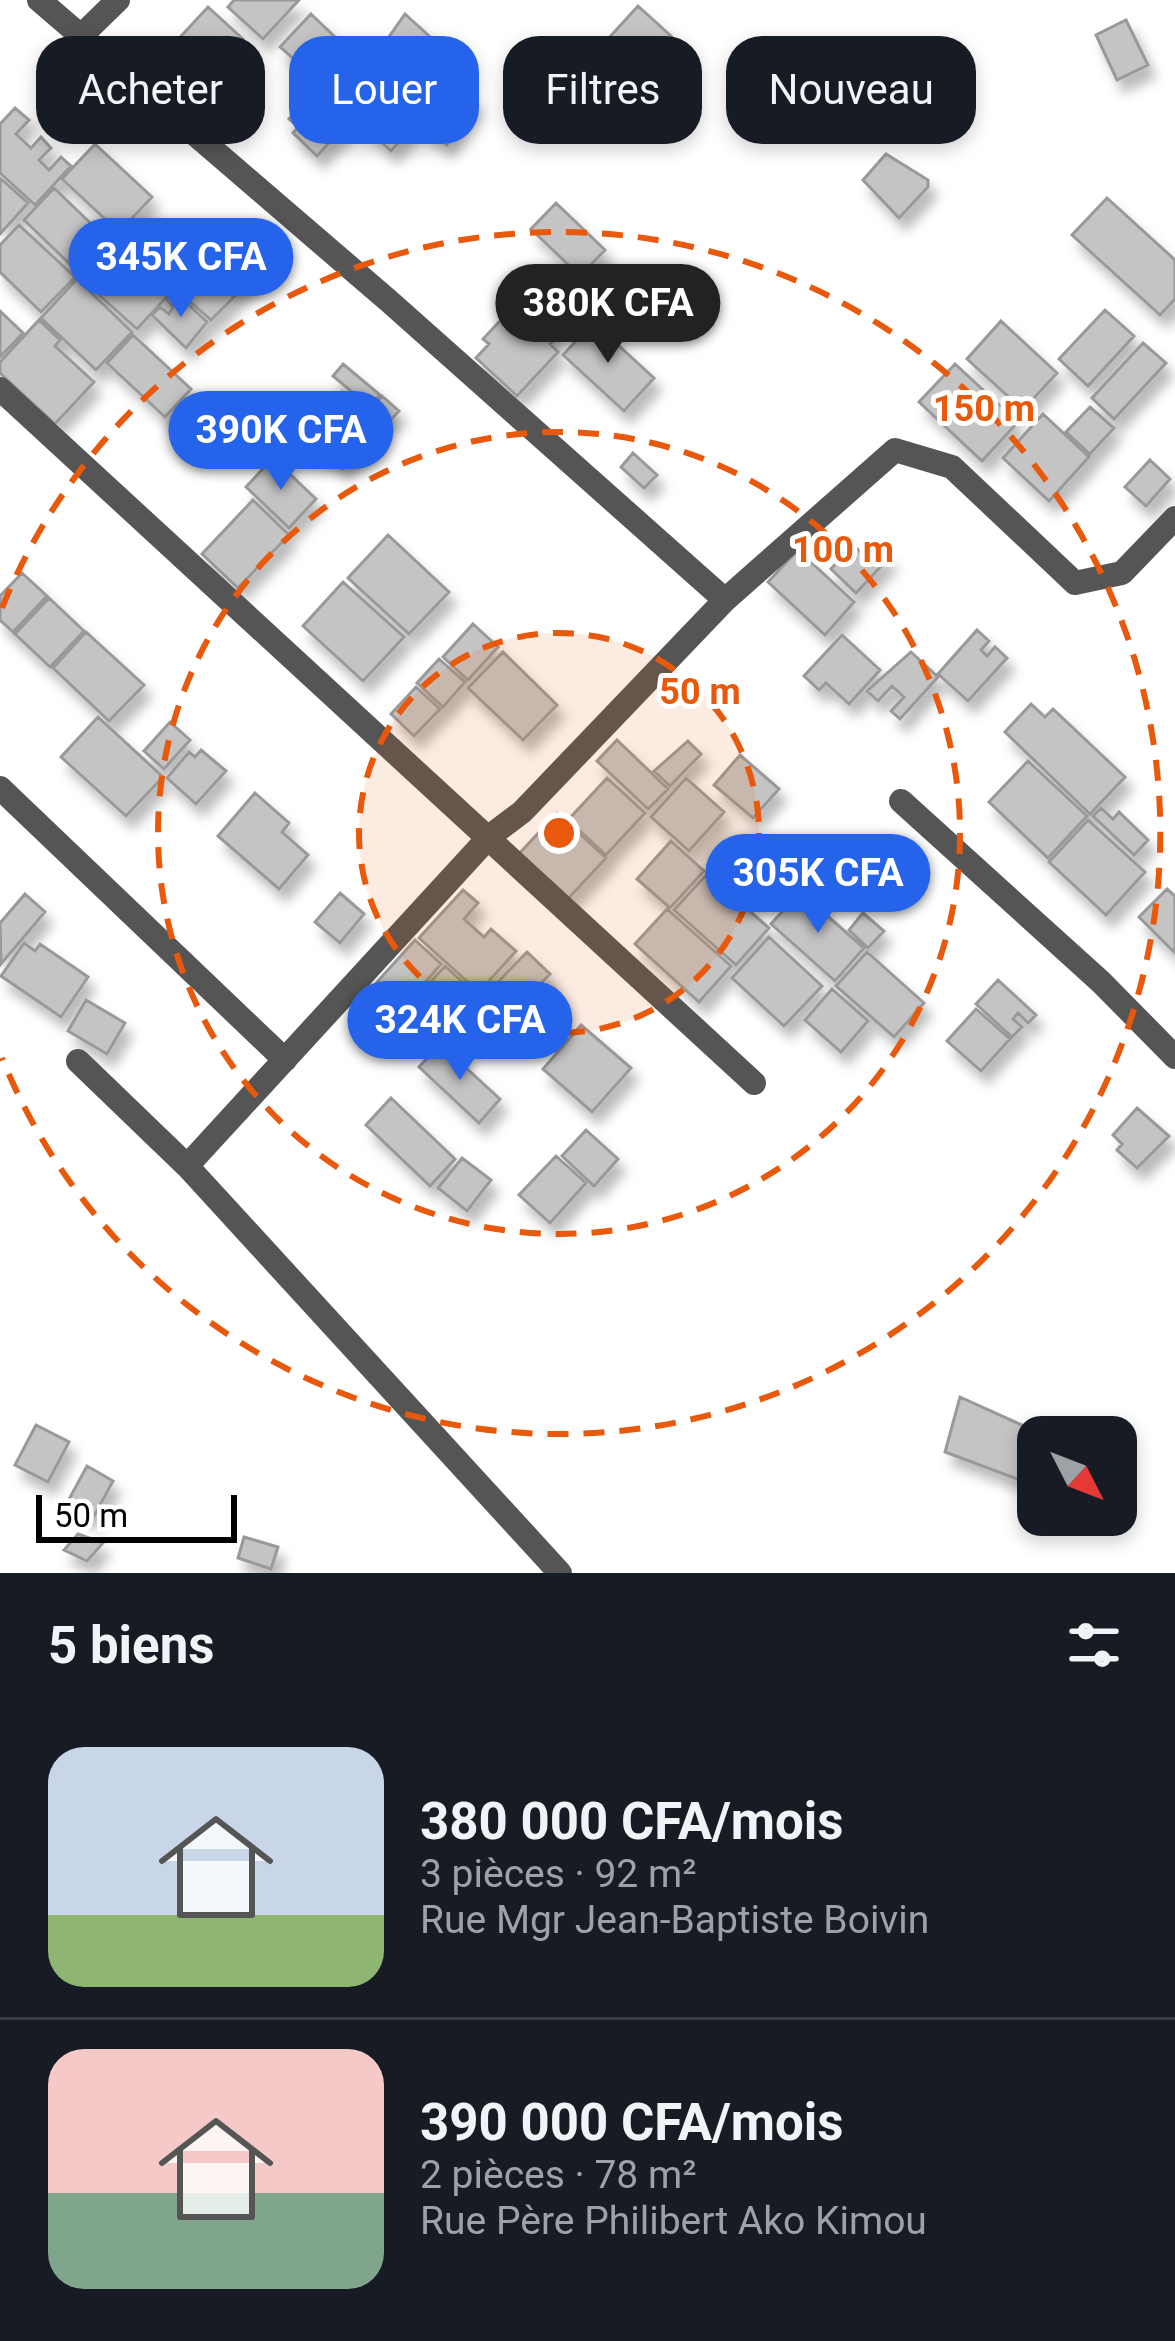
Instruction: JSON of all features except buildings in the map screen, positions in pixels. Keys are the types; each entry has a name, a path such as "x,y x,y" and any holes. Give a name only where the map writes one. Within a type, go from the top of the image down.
{"street":[{"path":"38,0 81,36 118,0"},
{"path":"206,144 724,600"},
{"path":"0,389 754,1083"},
{"path":"187,1166 490,836 522,812 724,600 895,451 952,467 1075,583 1122,573 1175,518"},
{"path":"0,788 285,1060"},
{"path":"901,801 1101,982 1175,1057"},
{"path":"78,1061 187,1166 560,1573"}]}
